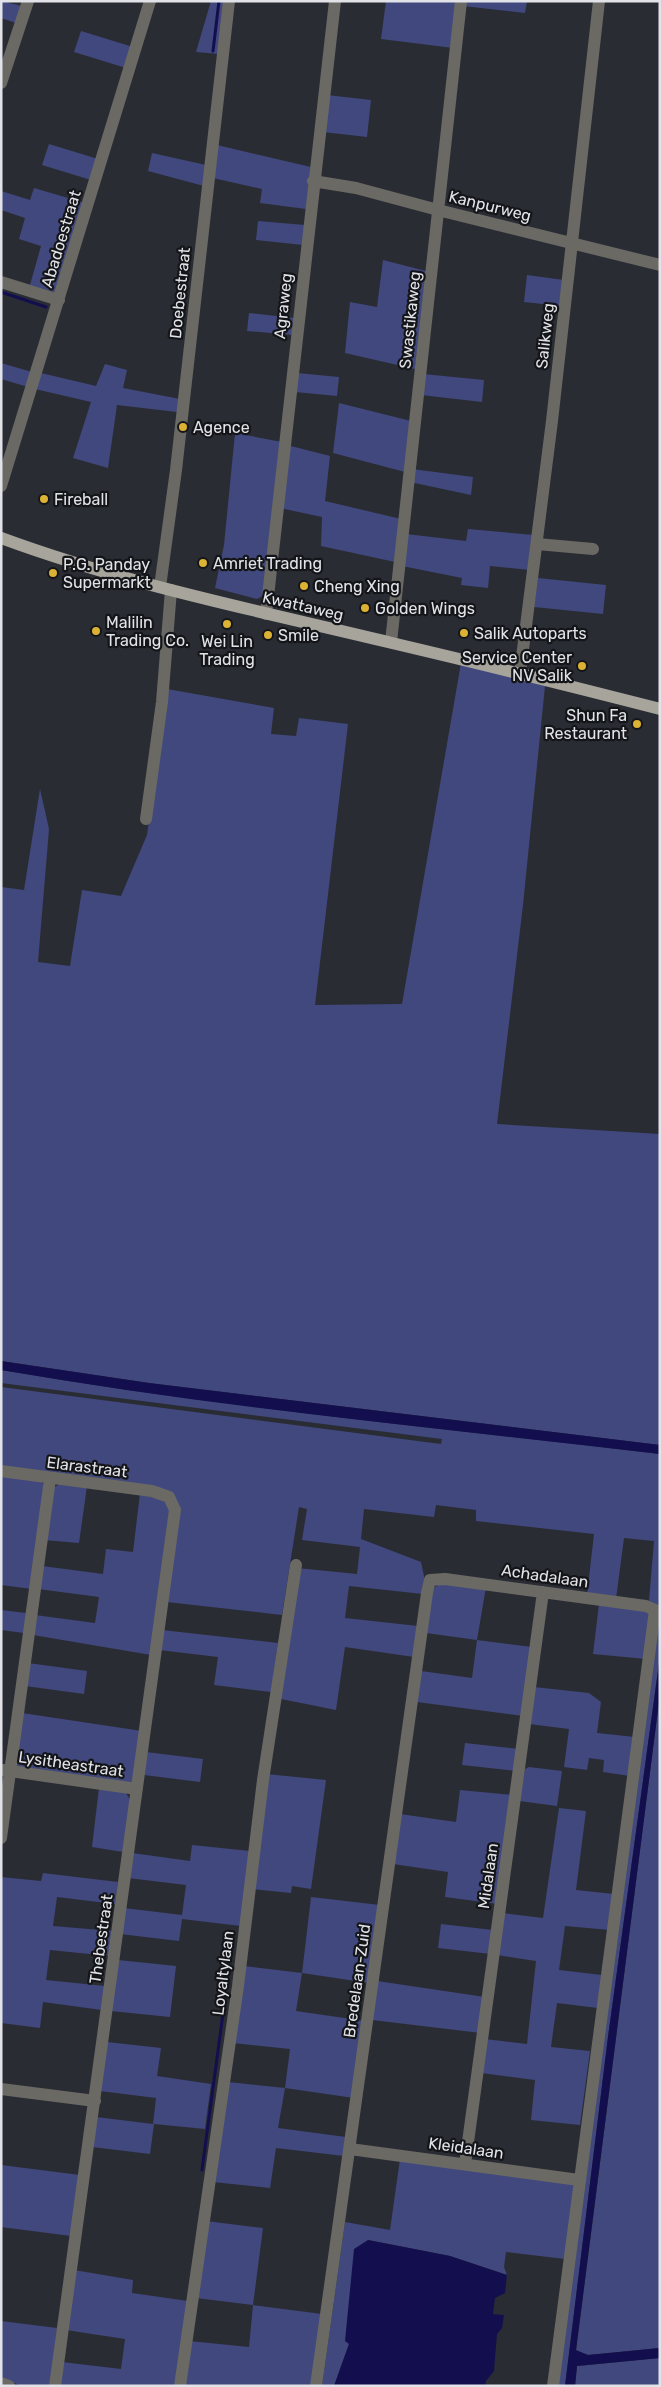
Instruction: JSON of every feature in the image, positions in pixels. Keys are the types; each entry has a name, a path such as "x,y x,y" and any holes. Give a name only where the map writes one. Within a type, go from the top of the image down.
{"main road":[{"name":"Kwattaweg","path":"1,538 78,566 166,589 520,673 660,709"}],"street":[{"path":"1,83 28,1"},
{"name":"Abadoestraat","path":"1,486 60,300 150,1"},
{"name":"Doebestraat","path":"146,819 162,702 166,589 176,470 229,1"},
{"name":"Agraweg","path":"266,614 335,1"},
{"name":"Swastikaweg","path":"391,642 461,1"},
{"name":"Salikweg","path":"520,673 537,544 599,1"},
{"name":"Kanpurweg","path":"314,181 356,188 660,265"},
{"path":"1,282 60,300"},
{"path":"537,544 593,549"},
{"name":"Elarastraat","path":"1,1471 152,1491 169,1497"},
{"path":"1,1838 6,1770 50,1479"},
{"name":"Thebestraat","path":"55,2386 175,1510 169,1497"},
{"name":"Loyaltylaan","path":"180,2386 238,1986 262,1780 296,1565"},
{"name":"Achadalaan","path":"430,1580 445,1579 543,1592 646,1606 654,1610 579,2180"},
{"name":"Bredelaan-Zuid","path":"316,2386 430,1580"},
{"name":"Midalaan","path":"465,2164 543,1592"},
{"name":"Lysitheastraat","path":"6,1770 137,1789"},
{"path":"1,2089 95,2102"},
{"name":"Kleidalaan","path":"350,2148 579,2180"},
{"path":"553,2386 579,2180"},
{"path":"1,2383 9,2386"}],"shaded area":[{"path":"1,1 22,6 16,23 1,18"},
{"path":"211,1 225,1 219,54 196,52"},
{"path":"386,1 458,1 453,48 381,39"},
{"path":"463,1 527,1 525,13 463,6"},
{"path":"81,31 133,47 126,68 74,52"},
{"path":"327,95 371,100 367,137 323,132"},
{"path":"49,144 98,159 91,180 42,165"},
{"path":"217,145 311,167 306,209 260,203 262,189 213,178"},
{"path":"152,153 206,165 204,186 148,171"},
{"path":"34,188 85,203 56,291 54,292 30,285 41,246 19,239 25,218 1,210 1,191 30,200"},
{"path":"258,221 305,225 303,245 256,240"},
{"path":"383,260 426,271 415,369 345,353 350,302 377,307"},
{"path":"527,275 564,280 561,306 524,302"},
{"path":"249,313 294,318 293,335 247,331"},
{"path":"1,363 32,372 28,387 1,379"},
{"path":"105,364 127,370 123,388 180,399 177,412 117,405 108,468 73,458 91,402 35,389 41,373 96,386"},
{"path":"297,373 339,377 337,396 295,392"},
{"path":"423,374 484,380 482,402 421,395"},
{"path":"339,403 411,421 405,472 333,453"},
{"path":"235,433 282,442 264,595 257,599 215,588 224,545"},
{"path":"287,445 330,456 325,501 401,519 395,562 321,546 322,517 280,508"},
{"path":"412,469 473,477 471,495 410,482"},
{"path":"468,529 534,535 530,570 490,566 488,588 461,585 462,578 402,566 406,534 466,541"},
{"path":"538,578 606,585 603,614 534,607"},
{"path":"461,663 545,686 523,905 497,1124 660,1134 660,1445 149,1383 1,1361 1,887 24,890 40,789 49,829 38,962 70,966 82,890 121,896 147,835 167,689 274,708 271,734 296,736 299,718 348,724 315,1005 402,1004"},
{"path":"1,1361 149,1383 660,1445 660,1454 165,1396 1,1370"},
{"path":"1,1370 247,1406 660,1454 660,1656 608,2037 565,2386 557,2386 658,1606 649,1601 654,1541 624,1538 616,1599 587,1595 594,1534 476,1521 476,1510 436,1505 434,1517 364,1509 361,1539 421,1562 425,1581 423,1594 349,1586 345,1618 418,1626 414,1657 345,1647 336,1710 281,1699 297,1568 357,1574 360,1547 302,1540 307,1509 299,1507 282,1615 167,1602 173,1496 1,1467 1,1387 441,1444 442,1439 1,1383"},
{"path":"1,1475 42,1482 44,1486 32,1589 1,1585"},
{"path":"59,1484 87,1486 79,1543 44,1540 52,1489"},
{"path":"140,1493 155,1495 170,1506 151,1655 33,1635 35,1615 95,1623 99,1597 38,1589 42,1566 103,1574 106,1549 133,1552"},
{"path":"441,1583 486,1587 477,1640 426,1633 432,1593 435,1587"},
{"path":"599,1604 641,1609 649,1613 646,1659 593,1654"},
{"path":"1,1610 26,1613 24,1633 1,1630"},
{"path":"162,1630 278,1643 271,1692 214,1685 218,1657 159,1650"},
{"path":"477,1640 532,1647 523,1716 417,1702 421,1671 472,1678"},
{"path":"660,1656 660,1694 576,2350 588,2355 660,2348 660,2358 577,2366 575,2386 565,2386 608,2037"},
{"path":"28,1663 87,1671 84,1694 25,1686"},
{"path":"534,1687 589,1693 601,1702 597,1733 635,1737 630,1776 603,1772 604,1760 589,1758 587,1770 564,1767 569,1729 529,1724"},
{"path":"660,1694 660,2348 588,2355 576,2351"},
{"path":"22,1713 142,1731 132,1783 20,1768 14,1764"},
{"path":"465,1743 519,1749 516,1771 462,1765"},
{"path":"146,1752 203,1759 200,1782 144,1775"},
{"path":"529,1767 562,1771 557,1806 519,1801 525,1769"},
{"path":"266,1774 326,1780 311,1889 292,1886 291,1893 252,1889"},
{"path":"99,1788 126,1793 130,1800 123,1852 92,1847"},
{"path":"460,1790 512,1795 498,1904 445,1897 448,1872 393,1864 400,1814 456,1822"},
{"path":"559,1808 586,1811 576,1890 614,1894 610,1930 565,1926 559,1970 602,1975 598,2008 557,2003 551,2047 590,2051 580,2125 531,2120 535,2080 481,2073 485,2039 527,2044 536,1961 497,1955 503,1913 543,1918"},
{"path":"192,1845 250,1851 241,1926 182,1919 179,1941 120,1934 124,1908 182,1915 186,1885 128,1878 132,1853 190,1861"},
{"path":"43,1873 118,1882 115,1904 57,1897 53,1926 112,1931 109,1956 50,1950 46,1980 105,1986 102,2010 43,2002 40,2028 1,2023 1,1877 41,1881"},
{"path":"311,1897 380,1905 369,1983 302,1973"},
{"path":"441,1924 493,1930 491,1954 438,1948"},
{"path":"118,1960 176,1966 170,2017 111,2011"},
{"path":"244,1966 302,1973 296,2011 365,2021 354,2098 285,2088 290,2049 233,2043"},
{"path":"377,1981 485,1997 481,2033 372,2020"},
{"path":"107,2042 161,2048 157,2076 211,2084 205,2129 154,2124 150,2154 92,2147 96,2117 153,2124 156,2098 100,2091"},
{"path":"228,2082 285,2088 278,2128 346,2137 344,2156 276,2148 270,2188 213,2182"},
{"path":"400,2159 575,2184 565,2259 506,2252 504,2267 507,2275 450,2256 368,2240 349,2344 334,2386 322,2386 345,2222 390,2230"},
{"path":"1,2165 80,2175 71,2236 1,2227"},
{"path":"206,2221 263,2228 253,2305 196,2298"},
{"path":"368,2240 450,2256 507,2275 505,2293 495,2298 493,2314 504,2315 502,2328 497,2334 494,2371 486,2381 485,2386 334,2386 349,2344 345,2341 354,2249"},
{"path":"74,2270 133,2280 132,2293 188,2301 177,2386 58,2386 62,2362 121,2369 125,2339 66,2330"},
{"path":"253,2305 322,2314 312,2386 183,2386 189,2341 249,2347"},
{"path":"1,2321 57,2328 50,2386 22,2386 1,2378"},
{"path":"660,2358 660,2386 575,2386 577,2366"}],"waterway":[{"path":"213,51 219,1"},
{"path":"1,292 46,307"},
{"path":"202,2170 224,2006"}],"place":[{"name":"Agence","path":"183,427"},
{"name":"Fireball","path":"44,499"},
{"name":"Amriet Trading","path":"203,563"},
{"name":"P.G. Panday Supermarkt","path":"53,573"},
{"name":"Cheng Xing","path":"304,586"},
{"name":"Golden Wings","path":"365,608"},
{"name":"Wei Lin Trading","path":"227,624"},
{"name":"Malilin Trading Co.","path":"96,631"},
{"name":"Salik Autoparts","path":"464,633"},
{"name":"Smile","path":"268,635"},
{"name":"Service Center NV Salik","path":"582,666"},
{"name":"Shun Fa Restaurant","path":"637,724"}]}
